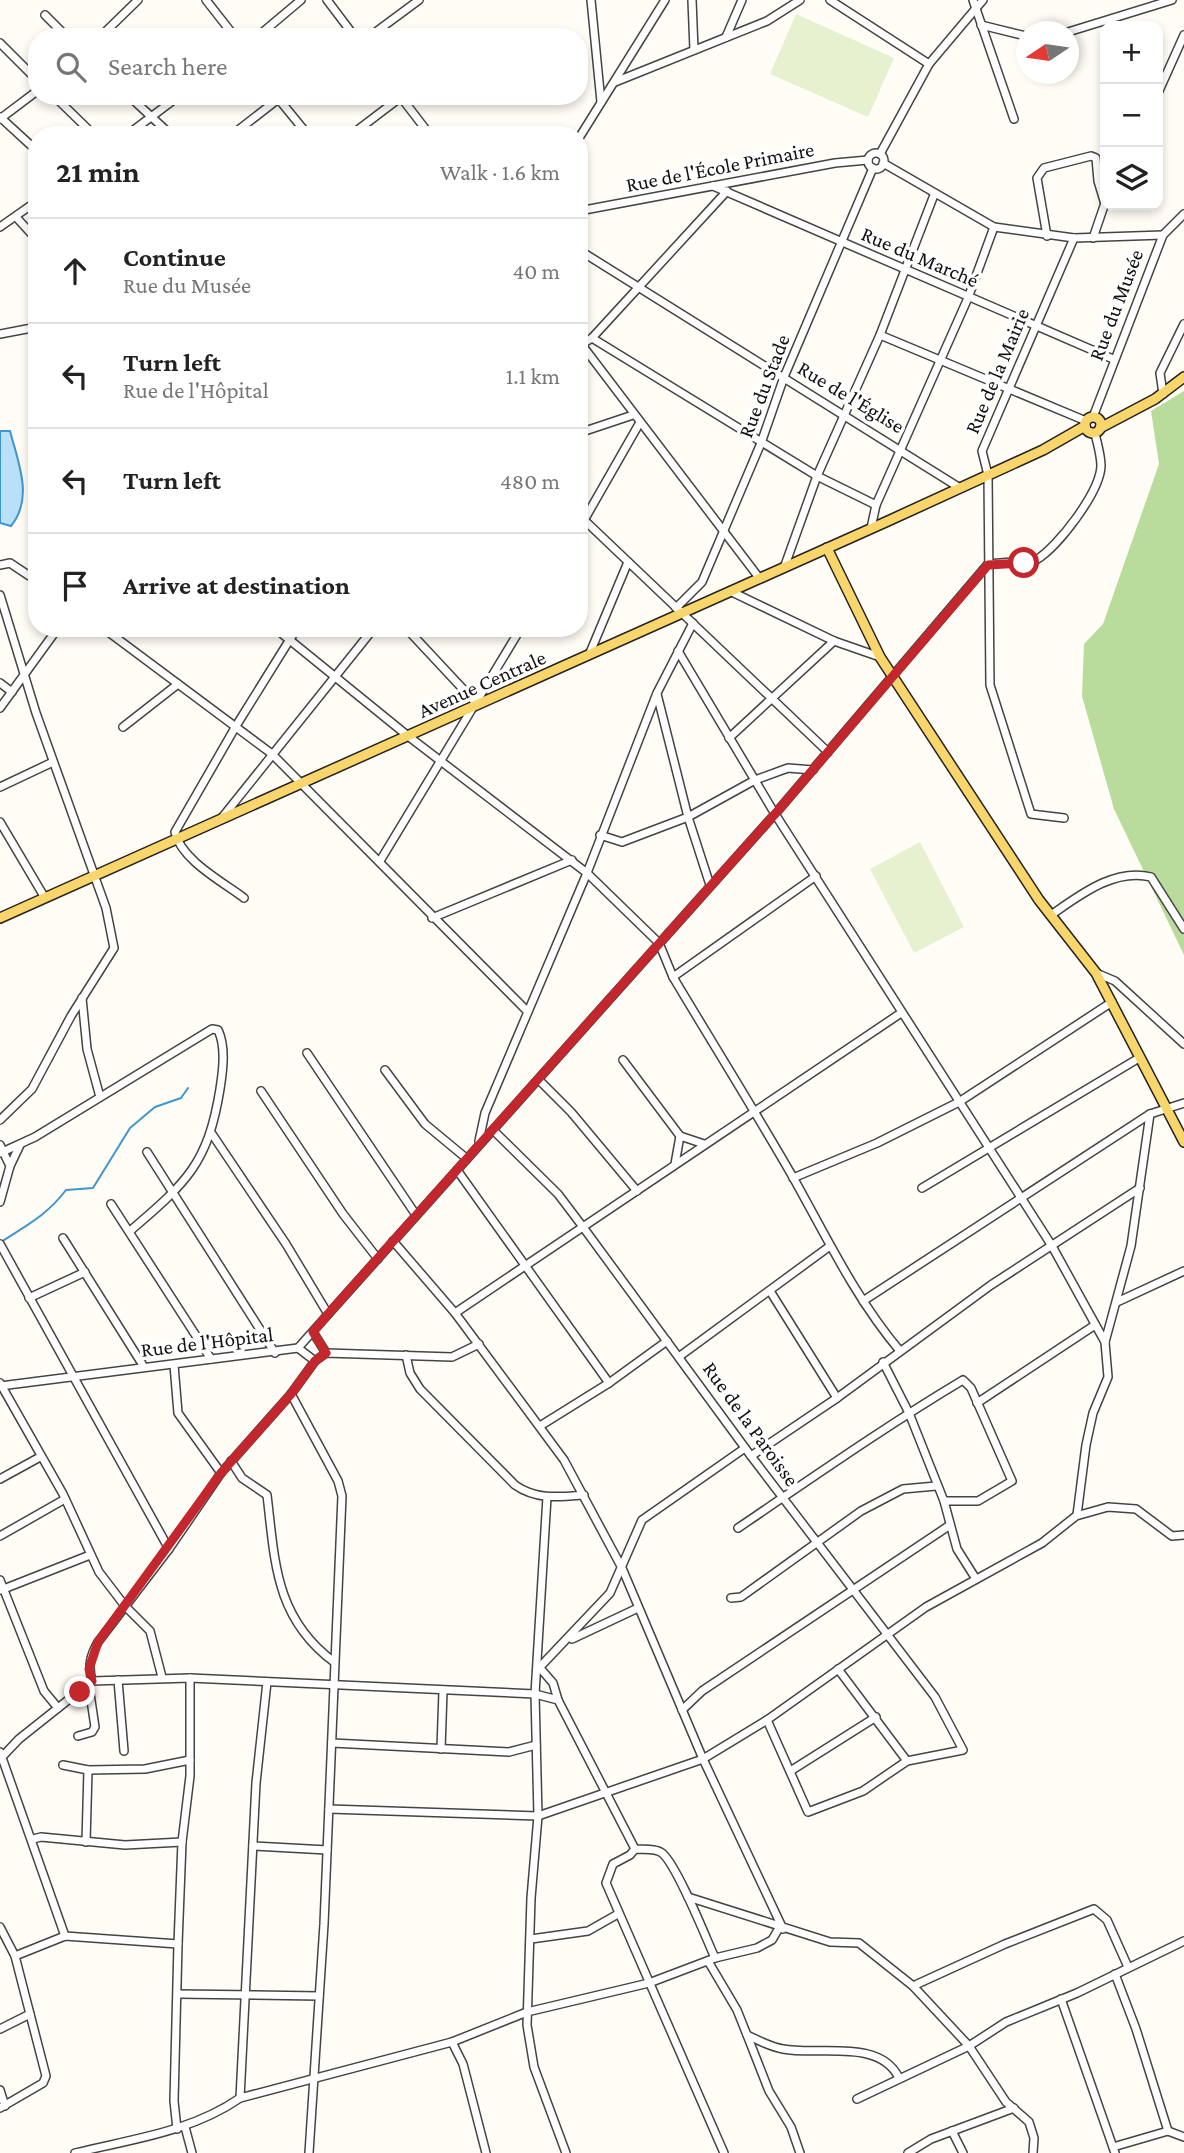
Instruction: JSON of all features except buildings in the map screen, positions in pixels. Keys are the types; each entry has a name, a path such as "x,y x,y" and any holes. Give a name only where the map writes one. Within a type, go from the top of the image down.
{"main road":[{"name":"Avenue Centrale","path":"0,918 589,656 679,611 732,592 1093,425 1126,415 1163,394 1184,377"},
{"path":"827,548 880,657 1051,915 1096,973 1184,1142"}],"street":[{"path":"109,28 138,0"},
{"path":"206,0 228,28"},
{"path":"268,28 301,0"},
{"path":"327,0 348,28"},
{"path":"381,28 419,0"},
{"path":"591,0 601,103"},
{"path":"587,126 665,0"},
{"path":"692,0 694,50"},
{"path":"726,37 742,0"},
{"path":"615,82 767,21 800,0"},
{"path":"830,0 929,64"},
{"path":"983,0 974,4 929,64 880,154 883,163 994,227 1074,238 1163,235"},
{"path":"1079,29 1172,0"},
{"path":"974,4 1014,119"},
{"path":"45,15 58,28"},
{"path":"981,25 1016,33"},
{"path":"1162,84 1184,35"},
{"path":"0,43 28,71"},
{"path":"28,98 0,118 28,143"},
{"path":"63,105 85,126"},
{"path":"138,105 161,126"},
{"path":"139,126 167,105"},
{"path":"243,126 269,105"},
{"path":"285,105 301,126"},
{"path":"363,126 390,105"},
{"path":"407,105 423,126"},
{"path":"880,154 873,154 868,160 873,168 880,167 883,163"},
{"path":"1047,236 1037,178 1044,169 1091,156 1096,158 1100,187"},
{"name":"Rue de l'École Primaire","path":"588,209 868,160"},
{"name":"Rue du Stade","path":"679,611 702,582 761,443 784,377 873,168"},
{"name":"Rue du Marché","path":"713,186 1113,359"},
{"path":"588,340 727,191"},
{"path":"784,568 817,476 880,335 934,194"},
{"path":"0,227 28,208"},
{"path":"1093,238 1103,210"},
{"name":"Rue du Musée","path":"988,565 1036,560 1074,520 1088,499 1101,467 1093,425 1113,359 1163,235 1184,214"},
{"path":"16,217 28,230"},
{"path":"872,528 876,505 968,298 994,227"},
{"name":"Rue de la Mairie","path":"1064,818 1031,814 991,695 988,475 982,447 1074,238"},
{"name":"Rue de l'Église","path":"588,256 844,412 960,488"},
{"path":"1163,394 1160,373 1184,324"},
{"path":"3,333 28,329"},
{"path":"880,335 1093,425"},
{"path":"592,338 817,476 876,505"},
{"path":"588,355 760,579"},
{"path":"588,430 633,415"},
{"path":"588,507 639,424"},
{"path":"588,523 828,752"},
{"path":"589,656 628,562"},
{"path":"1,563 10,563 28,575"},
{"name":"Rue de l'Hôpital","path":"1,1385 275,1353 298,1348 479,1142 495,1130 709,885 775,814 988,565"},
{"path":"732,592 834,642 880,657"},
{"path":"0,596 53,762 106,908 114,948 82,998 32,1089 0,1120"},
{"path":"479,1142 485,1113 587,873 657,693 693,623"},
{"path":"0,708 51,637"},
{"path":"115,637 272,754 527,1011"},
{"path":"285,637 408,736 572,860 659,943 673,977 793,1178 830,1246 863,1301 900,1351"},
{"path":"244,898 193,858 176,839 175,832 236,726 292,637"},
{"path":"221,819 366,637"},
{"path":"414,637 475,705"},
{"path":"380,861 516,637"},
{"path":"729,738 834,642"},
{"path":"678,651 775,814 1052,1246 1105,1342"},
{"path":"0,683 12,692"},
{"path":"123,727 178,684"},
{"path":"657,693 688,817 709,885"},
{"path":"0,787 53,762"},
{"path":"600,835 622,842 688,817 755,780 788,768 813,770"},
{"path":"0,822 45,898"},
{"path":"432,918 572,860"},
{"path":"1051,915 1102,882 1139,875 1151,877 1184,929"},
{"path":"673,977 816,876"},
{"path":"1096,973 1115,981 1184,1044"},
{"path":"82,998 88,1054 100,1097"},
{"path":"793,1178 890,1137 959,1102 1112,1002"},
{"path":"456,1313 901,1013"},
{"path":"9,1166 1,1150 20,1144 215,1028 220,1032 223,1073 212,1134 187,1178 172,1195 130,1231"},
{"path":"307,1053 416,1215"},
{"path":"922,1188 1139,1058"},
{"path":"623,1060 680,1136 704,1144"},
{"path":"385,1070 425,1124 466,1158"},
{"path":"539,1080 571,1112 637,1191"},
{"path":"261,1091 343,1214 378,1259"},
{"path":"863,1301 1150,1114 1184,1103"},
{"path":"1077,1515 1089,1432 1108,1377 1105,1342 1132,1246 1150,1114"},
{"name":"Rue de la Paroisse","path":"495,1130 558,1194 680,1356 745,1448 944,1709 963,1751 907,1761"},
{"path":"212,1134 286,1244 328,1314"},
{"path":"675,1164 680,1136"},
{"path":"0,1202 9,1166 20,1144"},
{"path":"147,1152 275,1353"},
{"path":"457,1170 609,1383"},
{"path":"751,1456 837,1398 991,1285 1140,1188"},
{"path":"111,1204 211,1359"},
{"path":"62,1238 144,1367"},
{"path":"393,1241 456,1313 540,1426 584,1495 622,1568 703,1759 781,1928"},
{"path":"1,1246 169,1549"},
{"path":"680,1356 830,1246"},
{"path":"1118,1302 1184,1271"},
{"path":"29,1298 85,1272"},
{"path":"770,1291 837,1398"},
{"path":"977,1403 1019,1372 1048,1358 1096,1325"},
{"path":"313,1332 326,1353"},
{"path":"540,1426 609,1383 667,1341"},
{"path":"78,1737 92,1732 95,1727 89,1669 92,1653 221,1473 291,1394 315,1361 326,1353 452,1357 479,1344"},
{"path":"298,1348 315,1361"},
{"path":"407,1355 410,1373 420,1389 439,1406 479,1452 523,1491 547,1497 584,1495"},
{"path":"883,1362 909,1413 944,1501 957,1549 976,1579"},
{"path":"174,1365 178,1413 221,1473"},
{"path":"738,1528 809,1477 964,1380 1012,1481 978,1501 944,1501"},
{"path":"1,1385 65,1499 99,1572 125,1606 150,1630 162,1677"},
{"path":"291,1394 342,1492 316,2081 309,2153"},
{"path":"539,1669 610,1593 636,1529 648,1513 745,1448"},
{"path":"0,1479 40,1457"},
{"path":"231,1461 242,1478 267,1495 271,1548 279,1586 308,1640 334,1662"},
{"path":"731,1598 741,1597 819,1544 861,1511 903,1489 936,1486"},
{"path":"547,1497 536,1694 538,1816 527,2012 530,2051 566,2153"},
{"path":"0,1536 65,1499"},
{"path":"329,1810 538,1816 703,1759 767,1720 926,1607 1042,1543 1077,1515 1108,1507 1136,1509 1172,1536 1184,1535"},
{"path":"682,1710 713,1684 950,1525"},
{"path":"1,1590 90,1555"},
{"path":"0,1580 1,1590 44,1691 58,1708"},
{"path":"568,1641 638,1608"},
{"path":"539,1669 553,1683 558,1700 635,1849"},
{"path":"767,1720 792,1770 808,1812 863,1791 907,1761 838,1669"},
{"path":"65,1937 33,1839 1,1756 90,1684 118,1679 162,1677 334,1687 536,1694 558,1700"},
{"path":"190,1678 190,1760 182,1842 174,2101 181,2128 192,2153"},
{"path":"118,1679 124,1751"},
{"path":"240,2098 256,1783 267,1682"},
{"path":"441,1749 443,1691"},
{"path":"792,1770 876,1717"},
{"path":"332,1743 509,1752 536,1745"},
{"path":"63,1765 88,1770 145,1769 190,1760"},
{"path":"86,1842 88,1770"},
{"path":"33,1839 41,1837 86,1842 121,1842 125,1845 182,1842"},
{"path":"253,1846 327,1850"},
{"path":"635,1849 663,1854 688,1897 712,1960 737,2010 769,2091 791,2127 800,2153"},
{"path":"635,1849 630,1856 613,1864 606,1877 607,1888 724,2153"},
{"path":"688,1897 830,1942 859,1943 913,1986 969,2046 993,2084 1032,2130 1033,2153"},
{"path":"913,1986 1005,1944 1094,1909 1107,1920 1128,1967"},
{"path":"531,1939 588,1931 618,1914"},
{"path":"0,1927 15,1956 46,2079 3,2107 0,2090"},
{"path":"75,2153 181,2128 213,2116 240,2098 316,2081 452,2042 527,2012 649,1983 712,1960 768,1944 781,1928"},
{"path":"15,1956 65,1937 178,1944"},
{"path":"858,2099 969,2046 1006,2022 1115,1975 1184,1941"},
{"path":"1115,1975 1145,2054 1168,2132"},
{"path":"177,1994 318,1997"},
{"path":"1061,1999 1114,2150 1168,2132 1184,2137"},
{"path":"0,2029 30,2014"},
{"path":"747,2035 780,2049 872,2055 893,2066 899,2078"},
{"path":"452,2042 463,2064 486,2153"},
{"path":"908,2153 952,2131 1014,2108"},
{"path":"952,2131 963,2153"}],"green space":[{"path":"796,14 894,58 868,117 770,74"},
{"path":"1184,391 1184,955 1114,809 1082,696 1084,644 1103,624 1159,464 1151,411"},
{"path":"920,842 964,927 914,953 870,869"}],"water":[{"path":"0,431 10,431 22,480 22,504 11,526 0,523"}],"waterway":[{"path":"1,1242 44,1213 66,1190 93,1188 130,1128 155,1107 181,1098 188,1088"}],"route":[{"path":"80,1692 89,1687 92,1681 89,1669 92,1653 98,1642 169,1549 221,1473 291,1394 315,1361 326,1353 313,1332 328,1314 775,814 988,565 1024,563"}]}
